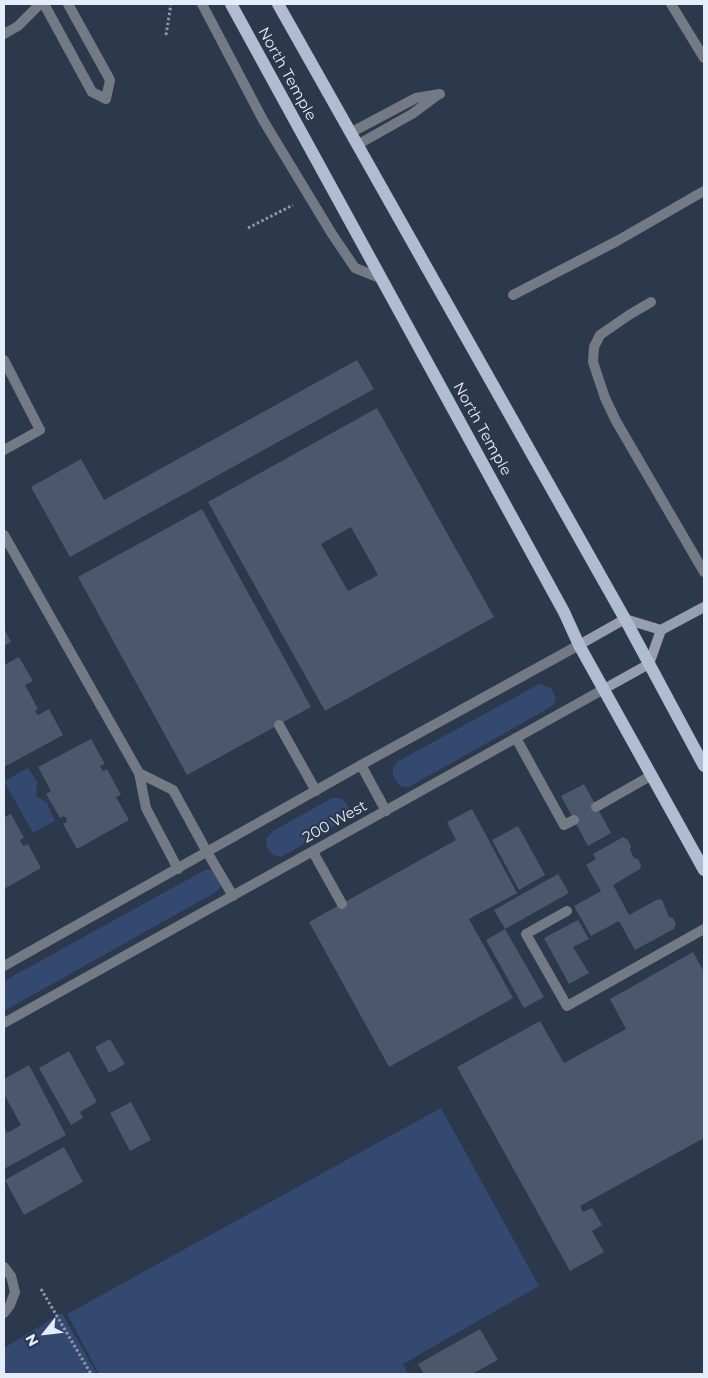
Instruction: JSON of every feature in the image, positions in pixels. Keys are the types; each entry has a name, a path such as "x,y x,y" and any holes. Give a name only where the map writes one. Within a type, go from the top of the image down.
{"main road":[{"name":"North Temple","path":"231,4 564,612 579,645 704,870"},
{"name":"North Temple","path":"278,4 624,619 704,766"}],"street":[{"path":"4,34 18,26 40,4"},
{"path":"44,4 92,92 106,99 110,80 68,4"},
{"path":"202,4 263,120 332,234 355,268 380,278"},
{"path":"672,4 704,58"},
{"path":"350,132 416,98 440,94 422,108 357,145"},
{"path":"513,296 617,241 704,191"},
{"path":"651,302 600,335 594,347 593,362 605,398 616,421 704,572"},
{"path":"4,360 40,430 4,450"},
{"path":"4,535 139,773 146,808 178,869"},
{"path":"649,664 661,630 704,607"},
{"path":"4,966 624,619 661,630"},
{"name":"200 West","path":"4,1023 649,664"},
{"path":"279,725 316,791"},
{"path":"516,738 564,825 574,820"},
{"path":"361,765 386,811"},
{"path":"139,773 173,790 233,896"},
{"path":"596,807 652,775"},
{"path":"313,852 342,904"},
{"path":"567,911 526,934 567,1006 704,929"},
{"path":"4,1267 11,1276 15,1292 10,1305 4,1313"}],"path":[{"path":"166,35 171,4"},
{"path":"248,228 293,205"},
{"path":"42,1289 91,1374"}],"shaded area":[{"path":"539,684 551,688 556,698 554,704 549,708 409,787 403,787 398,784 393,775 393,769 397,762"},
{"path":"28,768 37,782 36,796 47,803 55,821 33,833 4,781"},
{"path":"332,798 339,798 346,802 349,815 344,821 283,856 278,857 272,854 266,845 267,838 273,831"},
{"path":"210,869 215,872 221,882 220,888 216,892 4,1011 4,981 205,870"},
{"path":"441,1108 539,1286 403,1364 408,1374 99,1374 67,1314"},
{"path":"62,1313 97,1374 4,1374 4,1348"}],"building":[{"path":"357,360 374,389 70,557 31,487 81,459 104,500"},
{"path":"377,408 494,617 325,711 208,502","holes":["351,527 378,575 348,591 321,544"]},
{"path":"202,509 311,707 187,775 78,577"},
{"path":"4,628 11,642 4,646"},
{"path":"19,657 33,681 25,685 38,709 35,711 38,715 49,709 63,735 4,767 4,665"},
{"path":"91,739 105,764 100,766 103,771 107,769 121,795 116,797 129,820 77,849 63,824 67,822 66,818 64,816 60,818 46,794 51,791 38,767"},
{"path":"584,784 611,833 588,846 561,796"},
{"path":"472,809 517,893 469,919 513,998 389,1067 309,922 456,840 447,822"},
{"path":"4,814 5,817 11,814 24,838 20,840 23,846 28,844 41,868 4,889"},
{"path":"518,826 545,875 519,890 492,840"},
{"path":"623,837 628,840 634,858 638,859 641,865 640,869 613,885 629,915 658,899 662,900 669,917 673,918 676,924 674,929 635,950 619,921 591,936 574,906 601,891 586,865 596,859 593,854"},
{"path":"558,874 569,893 505,929 494,910"},
{"path":"578,920 589,939 573,947 589,973 569,984 544,938"},
{"path":"505,929 544,997 524,1008 486,940"},
{"path":"693,952 704,972 704,1138 580,1206 583,1212 592,1208 602,1225 592,1231 604,1252 570,1271 457,1067 540,1021 564,1063 626,1029 610,999"},
{"path":"110,1039 125,1064 109,1073 95,1047"},
{"path":"69,1051 97,1102 80,1112 83,1118 71,1125 39,1068"},
{"path":"29,1065 66,1135 4,1169 4,1127 7,1133 21,1125 4,1094 4,1079"},
{"path":"131,1102 151,1140 130,1151 110,1113"},
{"path":"64,1147 83,1182 24,1215 5,1180"},
{"path":"480,1329 498,1360 472,1374 424,1374 418,1364"}]}
